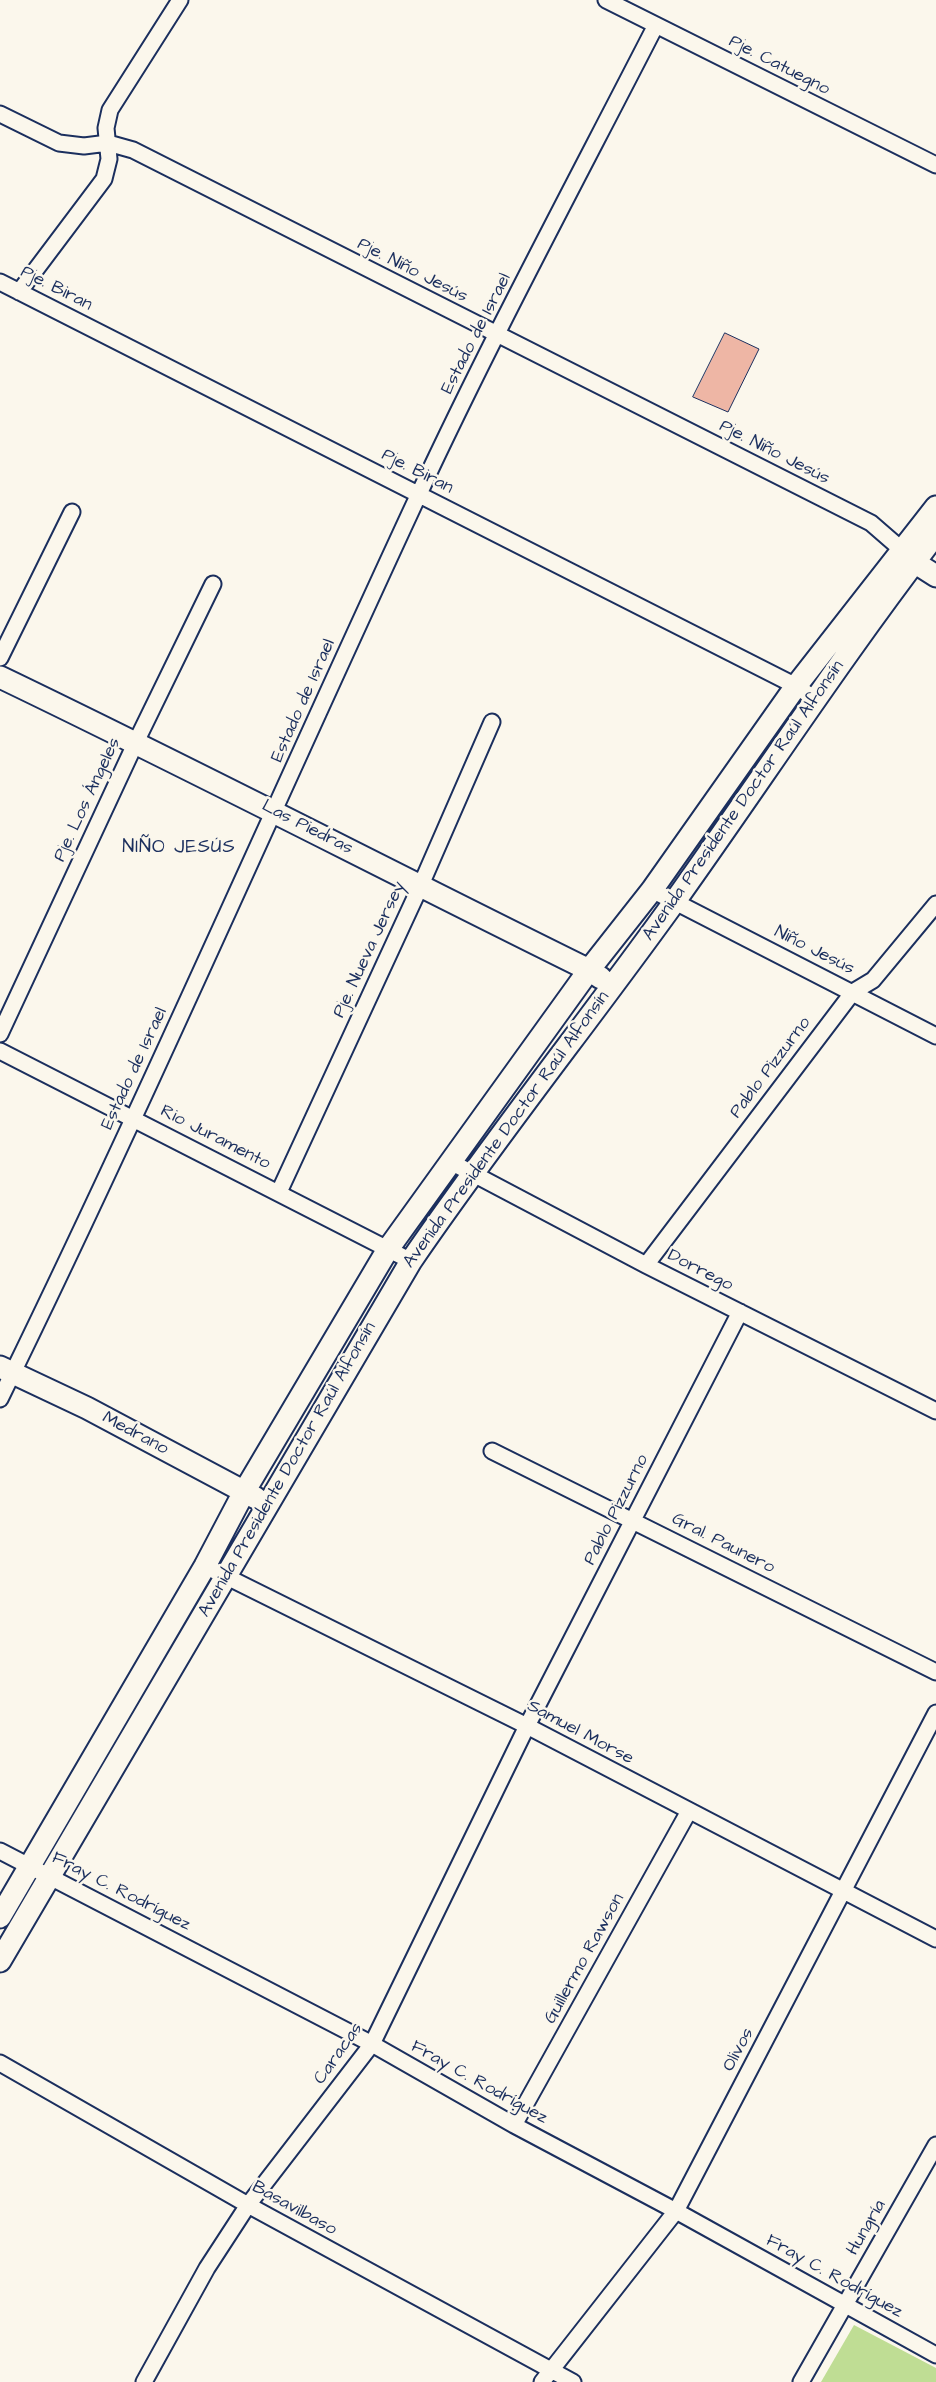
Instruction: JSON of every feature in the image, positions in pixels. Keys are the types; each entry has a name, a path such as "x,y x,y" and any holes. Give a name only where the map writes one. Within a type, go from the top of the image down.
{"main road":[{"name":"Avenida Presidente Doctor Raúl Alfonsín","path":"0,1961 411,1261 471,1173 674,901 815,699 908,556 936,507"},
{"name":"Avenida Presidente Doctor Raúl Alfonsín","path":"0,1917 204,1566 244,1492 388,1249 589,970 652,890 796,686 908,556 936,534"},
{"path":"908,556 936,576"},
{"name":"Las Piedras","path":"0,677 275,811 420,887 589,970 611,986"},
{"name":"Medrano","path":"6,1370 87,1408 268,1504"}],"street":[{"path":"19,292 104,179 109,159 106,128 110,110 180,0"},
{"name":"Pje. Catuegno","path":"606,0 936,165"},
{"name":"Estado de Israel","path":"0,1399 6,1370 134,1118 419,494 497,336 656,25"},
{"name":"Pje. Niño Jesús","path":"0,114 59,143 84,146 108,143 133,150 497,336 871,523 908,556"},
{"name":"Pje. Biran","path":"0,282 796,686 815,699"},
{"path":"0,658 72,512"},
{"name":"Pje. Los Ángeles","path":"0,1034 136,742 213,584"},
{"name":"Pje. Nueva Jersey","path":"279,1192 420,887 492,722"},
{"name":"Niño Jesús","path":"652,890 936,1036"},
{"name":"Pablo Pizzurno","path":"646,1265 853,992 873,980 936,904"},
{"name":"Rio Juramento","path":"0,1051 411,1261"},
{"name":"Dorrego","path":"449,1162 646,1265 936,1411"},
{"name":"Pablo Pizzurno","path":"527,1726 740,1312"},
{"name":"Gral. Paunero","path":"492,1451 936,1672"},
{"name":"Samuel Morse","path":"204,1566 527,1726 842,1892 936,1939"},
{"name":"Olivos","path":"546,2376 676,2211 936,1713"},
{"name":"Caracas","path":"144,2382 207,2268 248,2205 372,2044 527,1726"},
{"name":"Guillermo Rawson","path":"514,2125 688,1811"},
{"name":"Fray C. Rodríguez","path":"0,1851 372,2044 514,2125 676,2211 936,2355"},
{"name":"Basavilbaso","path":"0,2063 546,2376 573,2382"},
{"name":"Hungría","path":"801,2382 936,2146"}],"green space":[{"path":"854,2325 936,2368 936,2382 821,2382"}],"building":[{"path":"725,333 759,349 728,412 693,397"}],"district":[{"name":"NIÑO JESÚS","path":"179,848"}]}
